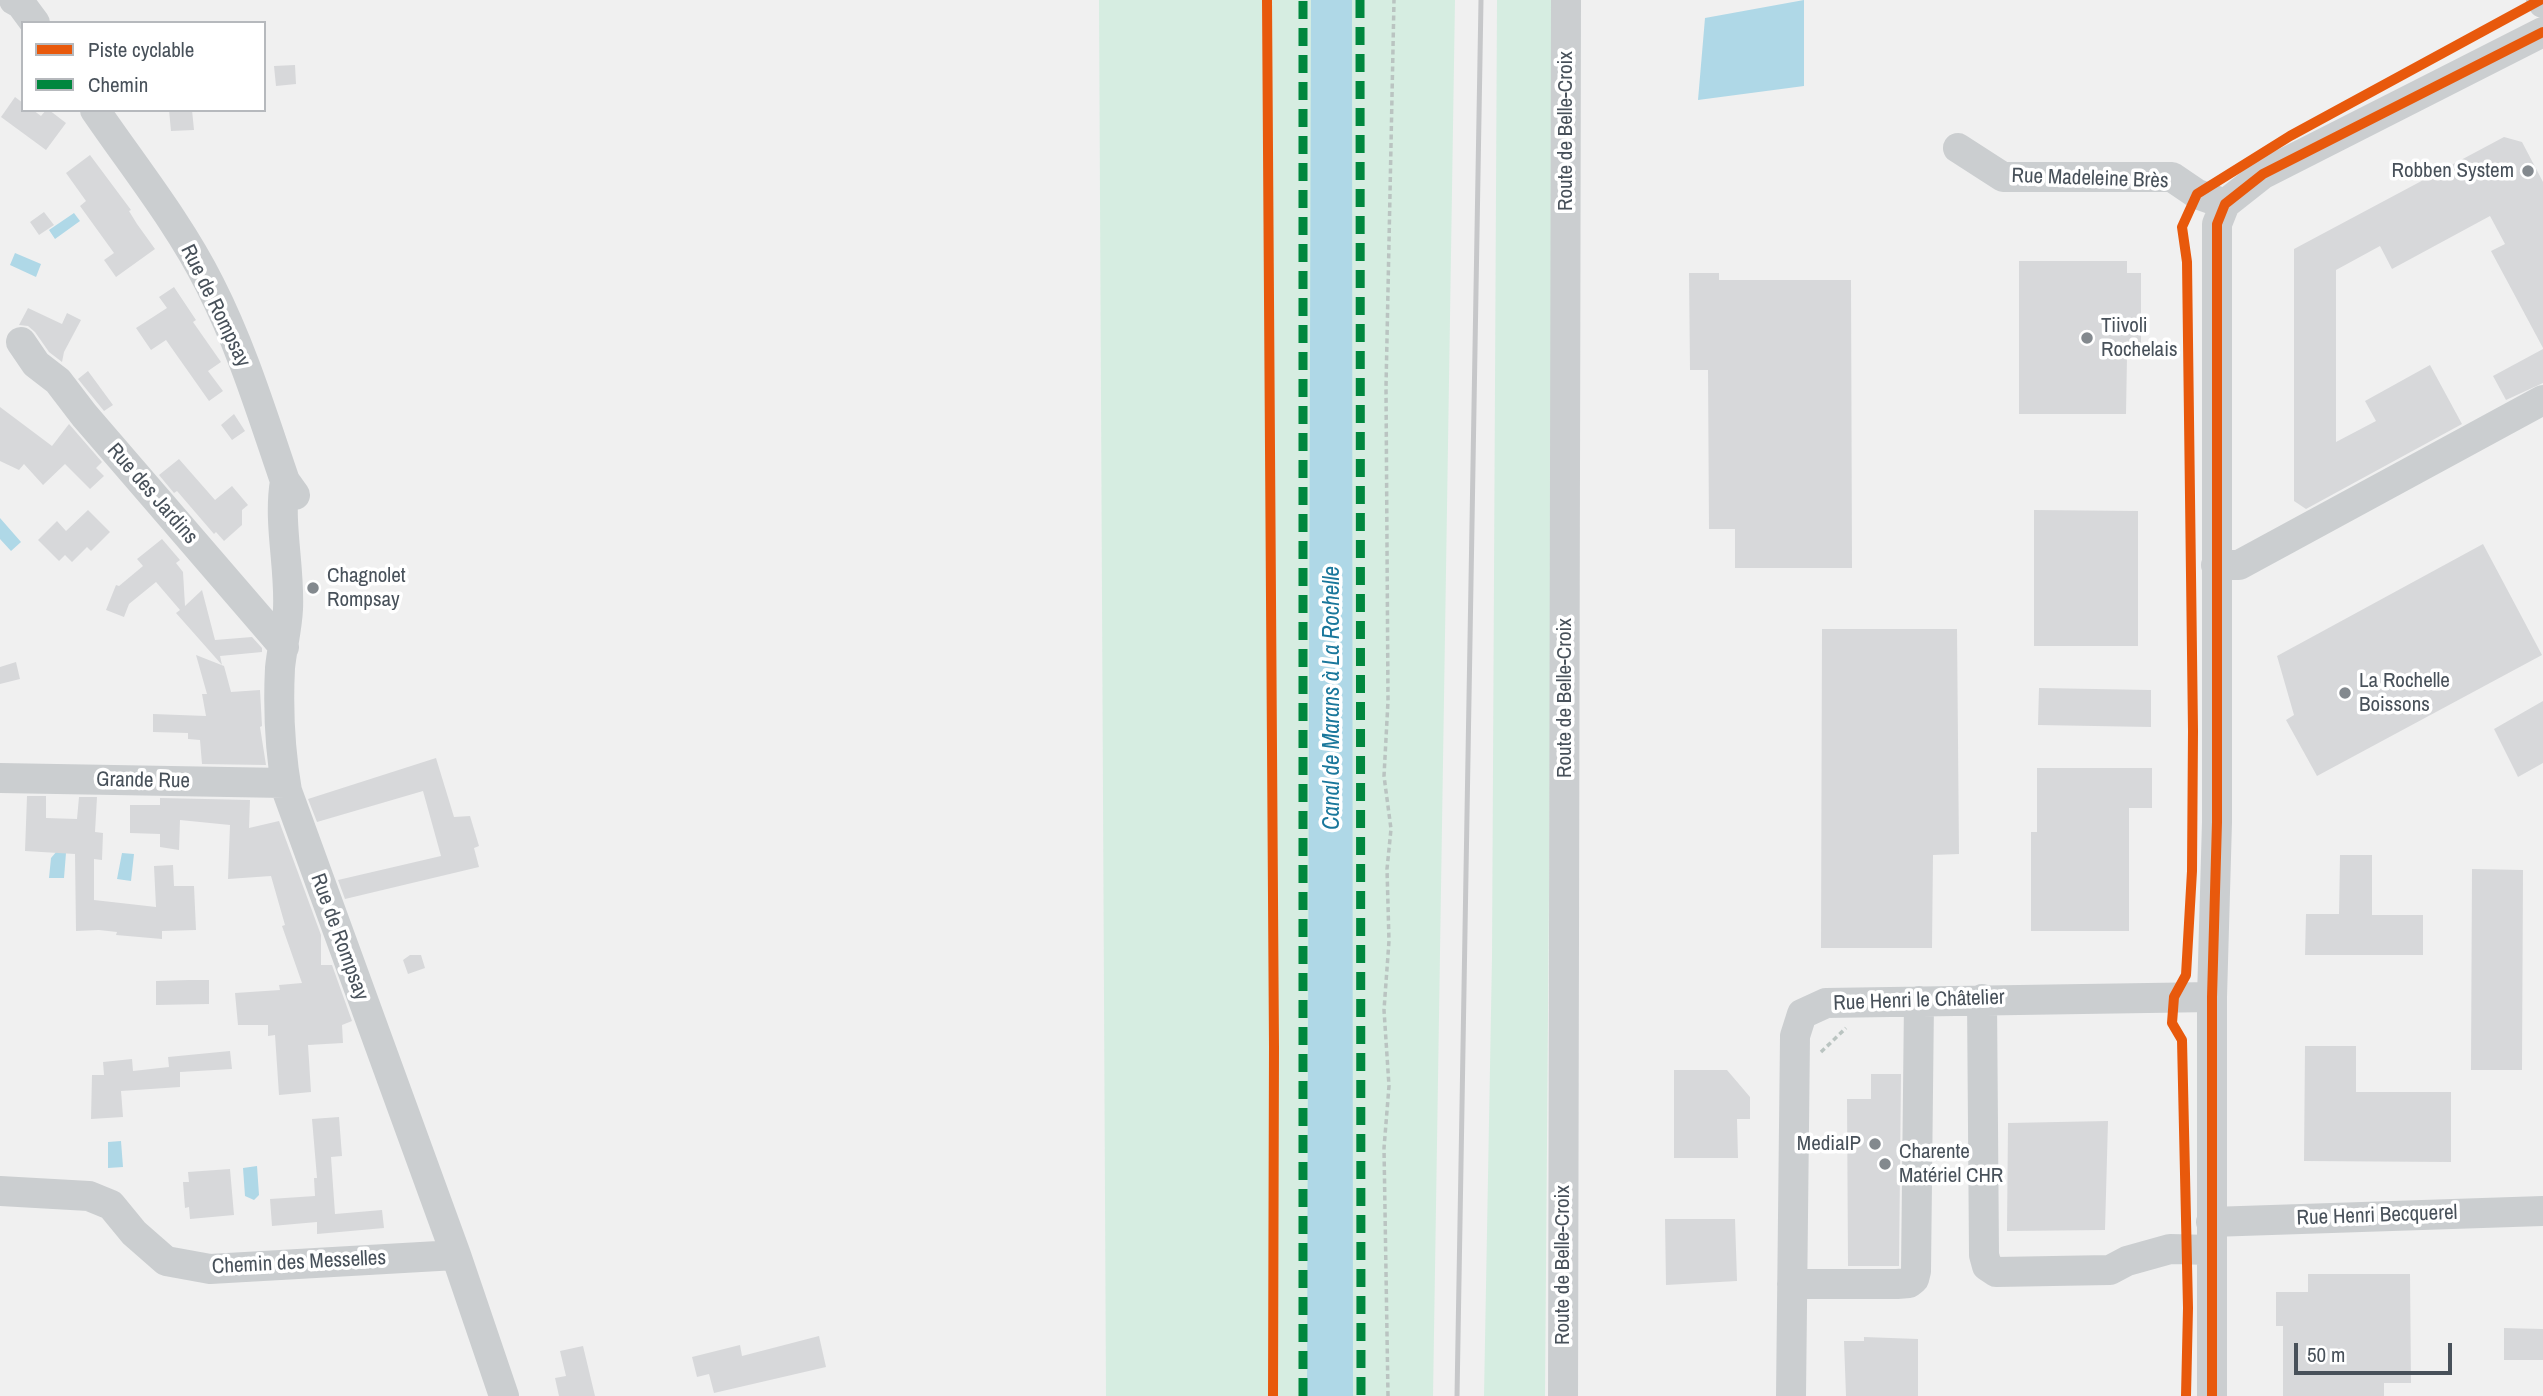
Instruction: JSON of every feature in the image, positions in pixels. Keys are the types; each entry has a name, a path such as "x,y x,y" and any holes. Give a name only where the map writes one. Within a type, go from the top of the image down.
{"street":[{"path":"14,0 21,4 34,21"},
{"name":"Route de Belle-Croix","path":"1563,1396 1566,0"},
{"path":"2212,1396 2212,997 2217,821 2217,224 2225,204 2263,174 2543,32"},
{"name":"Rue de Rompsay","path":"95,112 191,251 209,284 247,367 285,481 298,499 302,572 288,608 281,666 285,783 292,809 456,1255 504,1396"},
{"name":"Rue Madeleine Brès","path":"1958,148 2003,177 2172,177 2197,194 2225,204"},
{"name":"Rue des Jardins","path":"21,342 36,364 58,381 84,415 284,647"},
{"path":"2216,565 2239,565 2543,400"},
{"name":"Grande Rue","path":"0,778 285,783"},
{"name":"Rue Henri le Châtelier","path":"1791,1396 1795,1036 1802,1014 1826,1003 2212,997"},
{"name":"Rue Henri Becquerel","path":"1982,999 1984,1255 1987,1266 1996,1272 2110,1270 2127,1261 2212,1236 2543,1211"},
{"path":"1792,1284 1897,1284 1914,1279 1919,1001"},
{"name":"Chemin des Messelles","path":"0,1191 89,1196 111,1205 134,1233 166,1261 210,1269 456,1255"}],"path":[{"path":"1388,1396 1384,1148 1389,1086 1384,1010 1389,941 1387,869 1391,829 1384,776 1388,701 1386,387 1394,0"}],"green space":[{"path":"1099,0 1455,0 1433,1396 1106,1396"},
{"path":"1497,0 1556,0 1545,1396 1484,1396 1492,957"}],"water":[{"name":"Canal de Marans à La Rochelle","path":"1311,0 1352,0 1353,1396 1307,1396"},
{"path":"1804,0 1804,86 1698,100 1705,18"},
{"path":"74,213 80,221 55,239 49,230"},
{"path":"15,253 41,264 36,277 10,265"},
{"path":"0,518 21,542 11,551 0,539"},
{"path":"57,851 66,853 64,878 49,878 51,858"},
{"path":"122,853 134,854 131,881 117,879"},
{"path":"121,1141 123,1167 108,1168 108,1142"},
{"path":"257,1166 259,1195 254,1200 245,1196 243,1168"}],"building":[{"path":"295,65 296,84 276,86 274,66"},
{"path":"15,97 21,102 21,112 36,112 41,116 44,112 52,112 66,123 46,150 1,117"},
{"path":"169,112 192,112 194,130 171,131"},
{"path":"2504,137 2522,142 2543,182 2543,348 2491,251 2505,244 2490,216 2392,269 2380,246 2336,270 2336,442 2376,421 2365,401 2430,365 2462,424 2306,509 2294,501 2294,249"},
{"path":"90,155 131,210 129,211 155,249 116,277 104,260 114,253 80,206 86,201 66,173"},
{"path":"44,212 54,225 39,235 30,222"},
{"path":"2019,261 2127,261 2127,273 2141,273 2141,357 2127,357 2126,414 2019,414"},
{"path":"1689,273 1719,273 1719,280 1851,280 1852,568 1735,568 1735,529 1709,529 1708,370 1690,370"},
{"path":"174,287 196,320 193,322 221,362 208,371 223,391 209,401 166,340 151,350 136,328 167,308 159,297"},
{"path":"28,308 62,324 67,313 81,320 64,352 62,362 49,352 35,332 28,326 19,325"},
{"path":"2543,349 2543,383 2506,400 2493,376"},
{"path":"88,371 113,405 104,411 78,379"},
{"path":"0,407 52,446 69,424 102,462 96,468 104,476 90,489 65,464 43,485 24,464 19,470 0,461"},
{"path":"234,414 245,431 232,440 221,425"},
{"path":"179,459 215,500 232,486 248,505 242,510 242,525 224,541 216,532 214,534 177,491 174,493 159,475"},
{"path":"88,510 110,532 91,551 87,547 72,562 65,555 59,561 38,540 57,521 66,531"},
{"path":"2034,510 2138,511 2138,646 2034,646"},
{"path":"162,539 180,560 176,563 183,572 185,606 202,590 215,640 252,637 262,648 262,652 220,656 222,665 176,613 180,610 156,582 129,604 124,617 106,610 116,585 119,586 143,566 137,559"},
{"path":"2483,544 2542,655 2317,776 2286,720 2294,715 2277,656"},
{"path":"1822,629 1957,629 1959,854 1933,855 1932,948 1821,948"},
{"path":"196,655 224,666 231,692 260,690 260,727 266,765 202,764 200,740 188,739 188,733 153,732 153,714 206,716 202,694 207,694"},
{"path":"16,662 20,679 0,684 0,667"},
{"path":"2039,688 2151,690 2151,727 2038,725"},
{"path":"2543,701 2543,763 2518,777 2494,729"},
{"path":"436,758 454,817 470,816 479,846 474,848 479,867 345,899 338,880 441,856 423,791 317,822 308,799"},
{"path":"2037,768 2152,768 2152,808 2129,808 2129,931 2031,931 2031,832 2037,832"},
{"path":"27,796 46,796 46,818 77,819 79,797 97,797 95,832 103,833 102,860 94,859 94,900 156,907 154,866 173,865 174,886 194,886 196,930 162,931 162,939 116,935 117,932 99,930 76,931 75,854 25,851"},
{"path":"160,798 250,800 249,828 279,821 321,935 321,965 332,965 352,1021 342,1025 343,1043 308,1045 311,1092 279,1095 275,1035 268,1036 268,1025 238,1025 235,993 280,990 279,985 302,983 282,926 285,925 271,876 228,879 230,825 180,820 179,850 160,847 160,834 130,833 130,805 160,805"},
{"path":"2340,855 2372,855 2372,915 2423,915 2423,955 2305,955 2306,914 2339,914"},
{"path":"2472,869 2523,870 2522,1070 2471,1070"},
{"path":"410,955 421,955 425,968 408,974 403,960"},
{"path":"209,980 209,1004 156,1005 156,981"},
{"path":"2305,1046 2356,1046 2356,1092 2451,1092 2451,1162 2304,1161"},
{"path":"230,1051 232,1069 180,1072 180,1087 121,1091 123,1117 91,1119 92,1075 104,1075 103,1062 132,1059 133,1071 169,1067 168,1057"},
{"path":"1674,1070 1727,1070 1750,1097 1750,1119 1737,1119 1738,1158 1674,1158"},
{"path":"1871,1074 1901,1074 1899,1266 1848,1266 1847,1099 1871,1099"},
{"path":"339,1117 342,1156 331,1157 335,1214 382,1210 384,1228 317,1234 317,1222 272,1226 270,1199 315,1196 314,1178 317,1178 312,1119"},
{"path":"2108,1121 2105,1230 2007,1231 2008,1123"},
{"path":"230,1169 234,1215 190,1219 189,1207 185,1208 183,1182 189,1182 188,1172"},
{"path":"1665,1219 1735,1219 1737,1281 1666,1285"},
{"path":"2308,1274 2410,1274 2411,1383 2384,1383 2384,1396 2283,1396 2283,1326 2276,1326 2276,1292 2308,1292"},
{"path":"2504,1328 2543,1329 2543,1360 2504,1360"},
{"path":"819,1336 826,1367 714,1393 709,1374 697,1377 692,1357 740,1345 742,1356"},
{"path":"1864,1337 1918,1339 1918,1396 1846,1396 1844,1341 1864,1341"},
{"path":"583,1346 595,1396 559,1396 555,1378 566,1376 560,1351"}],"railway":[{"path":"1457,1396 1481,0"}],"marked path":[{"path":"1303,0 1303,1396"},
{"path":"1360,0 1361,1396"}],"cycle path":[{"path":"1267,0 1274,1046 1273,1396"},
{"path":"2186,1396 2188,1308 2182,1040 2172,1023 2174,997 2186,975 2192,871 2193,731 2187,262 2182,227 2197,194 2290,136 2540,0"},
{"path":"2212,1396 2212,997 2217,822 2217,224 2225,204 2263,174 2543,32"}],"place":[{"name":"Robben System","path":"2528,171"},
{"name":"Tiivoli Rochelais","path":"2087,338"},
{"name":"Chagnolet Rompsay","path":"313,588"},
{"name":"La Rochelle Boissons","path":"2345,693"},
{"name":"MediaIP","path":"1875,1144"},
{"name":"Charente Matériel CHR","path":"1885,1164"}]}
